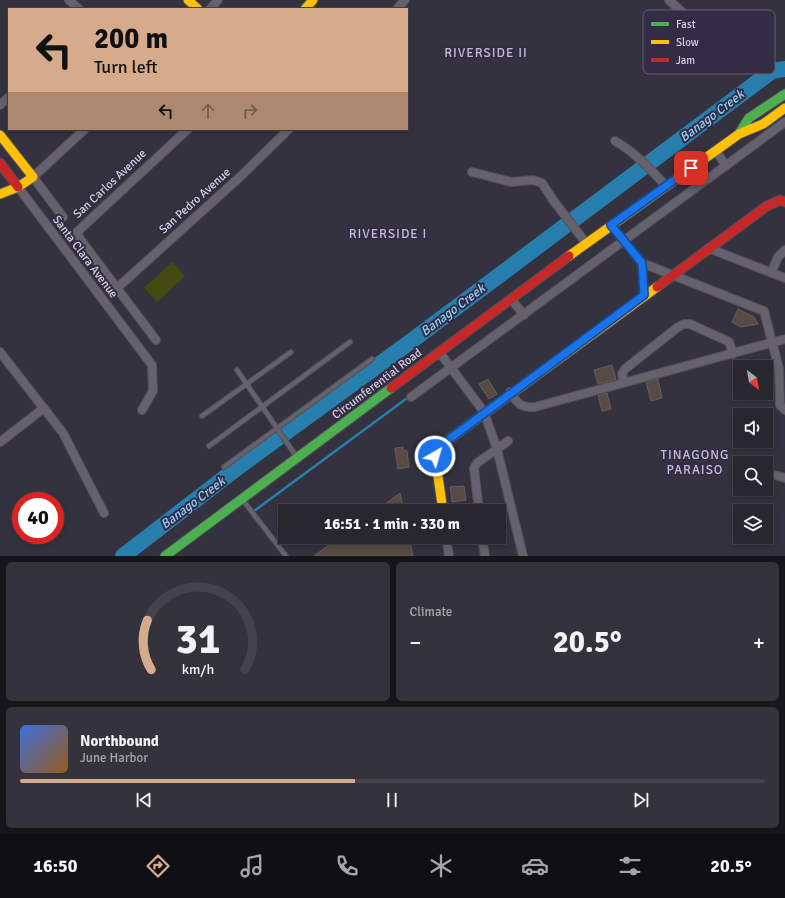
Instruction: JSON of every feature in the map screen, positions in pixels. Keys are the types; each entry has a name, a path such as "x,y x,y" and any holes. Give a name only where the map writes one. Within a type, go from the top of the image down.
{"main road":[{"path":"188,0 197,8"},
{"path":"306,8 312,0"},
{"name":"Circumferential Road","path":"165,556 611,225 666,186 722,160 750,118 785,94"},
{"name":"Circumferential Road","path":"739,134 763,124 785,108"},
{"name":"Santa Clara Avenue","path":"0,135 32,177"},
{"name":"Santa Clara Avenue","path":"0,163 18,187"},
{"path":"0,194 18,187 32,177"},
{"path":"441,504 435,456 436,450 510,392 708,248 773,202 780,200 785,202"}],"street":[{"path":"69,0 78,8"},
{"path":"211,8 218,0"},
{"path":"398,8 405,0"},
{"path":"669,0 680,10"},
{"path":"0,105 8,97"},
{"path":"411,397 450,365 622,238 722,160 785,122"},
{"path":"32,177 84,130"},
{"name":"San Carlos Avenue","path":"156,340 116,289 80,239 77,232 187,130"},
{"name":"San Pedro Avenue","path":"116,289 241,176 288,130"},
{"path":"615,141 643,161 666,186"},
{"path":"472,172 511,182 533,180 542,183 569,222 586,243"},
{"name":"Santa Clara Avenue","path":"32,177 63,217"},
{"name":"Santa Clara Avenue","path":"18,187 152,365 153,391 142,410"},
{"path":"611,225 642,263 761,309 766,315 782,370 780,405 785,410"},
{"path":"708,248 785,278"},
{"path":"771,273 778,257 785,250"},
{"path":"642,263 644,295"},
{"path":"511,299 522,312"},
{"path":"624,382 622,374 625,369 678,327 684,324 690,324 726,340 729,342 733,354"},
{"path":"510,392 518,405 525,408 535,407 785,339"},
{"path":"0,352 44,408 72,448 104,513"},
{"path":"440,353 484,412 497,449 523,556"},
{"path":"0,442 44,408"},
{"path":"478,504 474,468 477,464 508,441"},
{"path":"773,474 784,475"},
{"path":"447,544 449,556"},
{"path":"483,544 485,556"}],"lane":[{"path":"208,446 350,342"},
{"path":"202,416 291,352"},
{"path":"224,467 279,430 372,359"},
{"path":"237,370 298,458"},
{"path":"242,499 286,556"}],"green space":[{"path":"172,262 185,276 157,302 144,288"}],"building":[{"path":"738,309 754,317 758,324 741,327 732,322"},
{"path":"612,365 616,379 598,384 594,370"},
{"path":"488,379 497,394 489,399 479,384"},
{"path":"658,379 662,398 651,401 646,382"},
{"path":"607,393 611,409 602,411 598,396"},
{"path":"403,447 403,450 407,451 409,467 398,469 395,448"},
{"path":"464,486 466,500 452,502 450,487"},
{"path":"400,493 402,504 385,504"},
{"path":"330,544 410,544 413,556 314,556"}],"waterway":[{"name":"Banago Creek","path":"775,71 785,69"},
{"name":"Banago Creek","path":"123,556 241,465 410,342 768,74"},
{"path":"254,511 410,396"}],"traffic: fast":[{"path":"739,134 749,118 785,94"},
{"path":"165,556 391,388"}],"traffic: slow":[{"path":"188,0 197,8"},
{"path":"306,8 313,0"},
{"path":"569,256 739,134 763,124 785,108"},
{"path":"0,135 33,177 18,187 0,194"},
{"path":"442,504 435,456 440,446 657,287"}],"traffic: jam":[{"path":"0,163 18,187"},
{"path":"657,287 767,206 780,200 785,202"},
{"path":"391,388 569,256"}],"district":[{"name":"RIVERSIDE II","path":"486,53"},
{"name":"RIVERSIDE I","path":"388,234"},
{"name":"TINAGONG PARAISO","path":"695,462"}],"route":[{"path":"435,456 436,450 440,446 510,392 644,295 642,263 611,225 691,168"}]}
